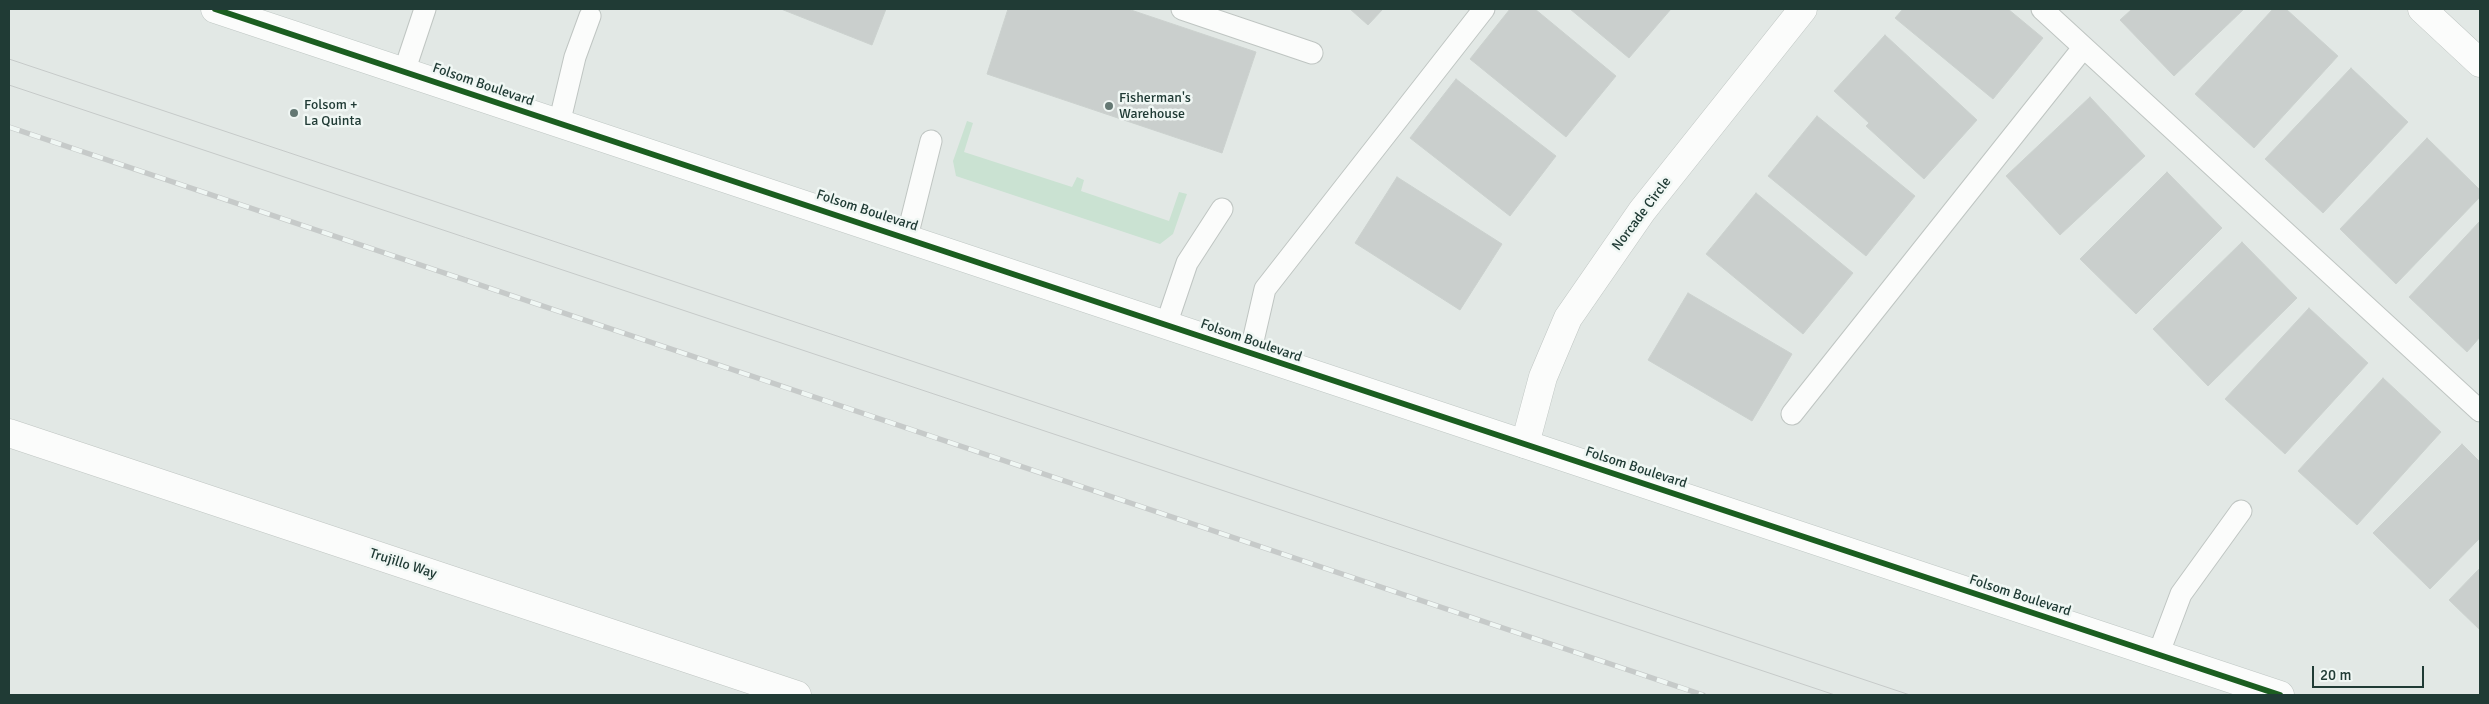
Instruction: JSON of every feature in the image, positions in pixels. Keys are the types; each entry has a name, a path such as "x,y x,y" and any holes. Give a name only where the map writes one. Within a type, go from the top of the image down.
{"main road":[{"name":"Folsom Boulevard","path":"215,9 2280,695"},
{"name":"Norcade Circle","path":"1525,444 1544,377 1568,318 1642,211 1803,9"},
{"path":"2422,9 2480,63"},
{"name":"Trujillo Way","path":"9,433 747,687 797,695"}],"lane":[{"path":"404,72 426,9"},
{"path":"1182,9 1312,53"},
{"path":"1250,354 1265,289 1484,9"},
{"path":"2042,9 2480,411"},
{"path":"559,124 575,57 590,16"},
{"path":"1792,414 2083,48"},
{"path":"906,237 931,141"},
{"path":"1166,325 1187,263 1222,209"},
{"path":"2158,654 2181,594 2241,511"}],"green space":[{"path":"967,121 973,123 964,152 1072,187 1077,177 1084,180 1081,191 1169,221 1179,192 1187,194 1173,234 1160,244 956,176 953,161"}],"building":[{"path":"781,9 886,9 872,45"},
{"path":"1008,9 1128,9 1256,52 1222,153 987,74"},
{"path":"1350,9 1383,9 1368,25"},
{"path":"1510,9 1535,9 1616,76 1566,137 1470,59"},
{"path":"1570,9 1671,9 1629,58"},
{"path":"1903,9 2008,9 2043,38 1993,99 1895,18"},
{"path":"2132,9 2244,9 2174,76 2120,20"},
{"path":"2273,9 2286,9 2338,56 2254,148 2195,94"},
{"path":"1885,35 1977,120 1924,179 1866,126 1869,123 1834,91"},
{"path":"2351,68 2408,122 2323,213 2265,159"},
{"path":"1456,79 1556,156 1510,216 1410,138"},
{"path":"2090,97 2145,156 2060,235 2006,176"},
{"path":"1817,116 1915,196 1866,256 1768,176"},
{"path":"2427,138 2480,190 2480,197 2396,284 2340,229"},
{"path":"2167,172 2222,228 2136,314 2080,259"},
{"path":"1397,177 1502,244 1460,310 1355,243"},
{"path":"1756,193 1853,273 1803,334 1706,254"},
{"path":"2480,221 2480,337 2467,352 2409,297"},
{"path":"2242,242 2297,298 2208,386 2153,329"},
{"path":"1688,293 1792,354 1752,421 1648,360"},
{"path":"2309,308 2368,363 2285,454 2225,399"},
{"path":"2383,378 2441,432 2357,525 2298,471"},
{"path":"2462,444 2480,462 2480,538 2430,589 2373,533"},
{"path":"2480,568 2480,630 2449,600"}],"tram line":[{"path":"9,59 1910,695"},
{"path":"9,85 1835,695"}],"railway":[{"path":"9,127 1703,695"}],"cycle path":[{"path":"215,9 2280,695"}],"place":[{"name":"Fisherman's Warehouse","path":"1109,106"},
{"name":"Folsom + La Quinta","path":"294,113"}]}
